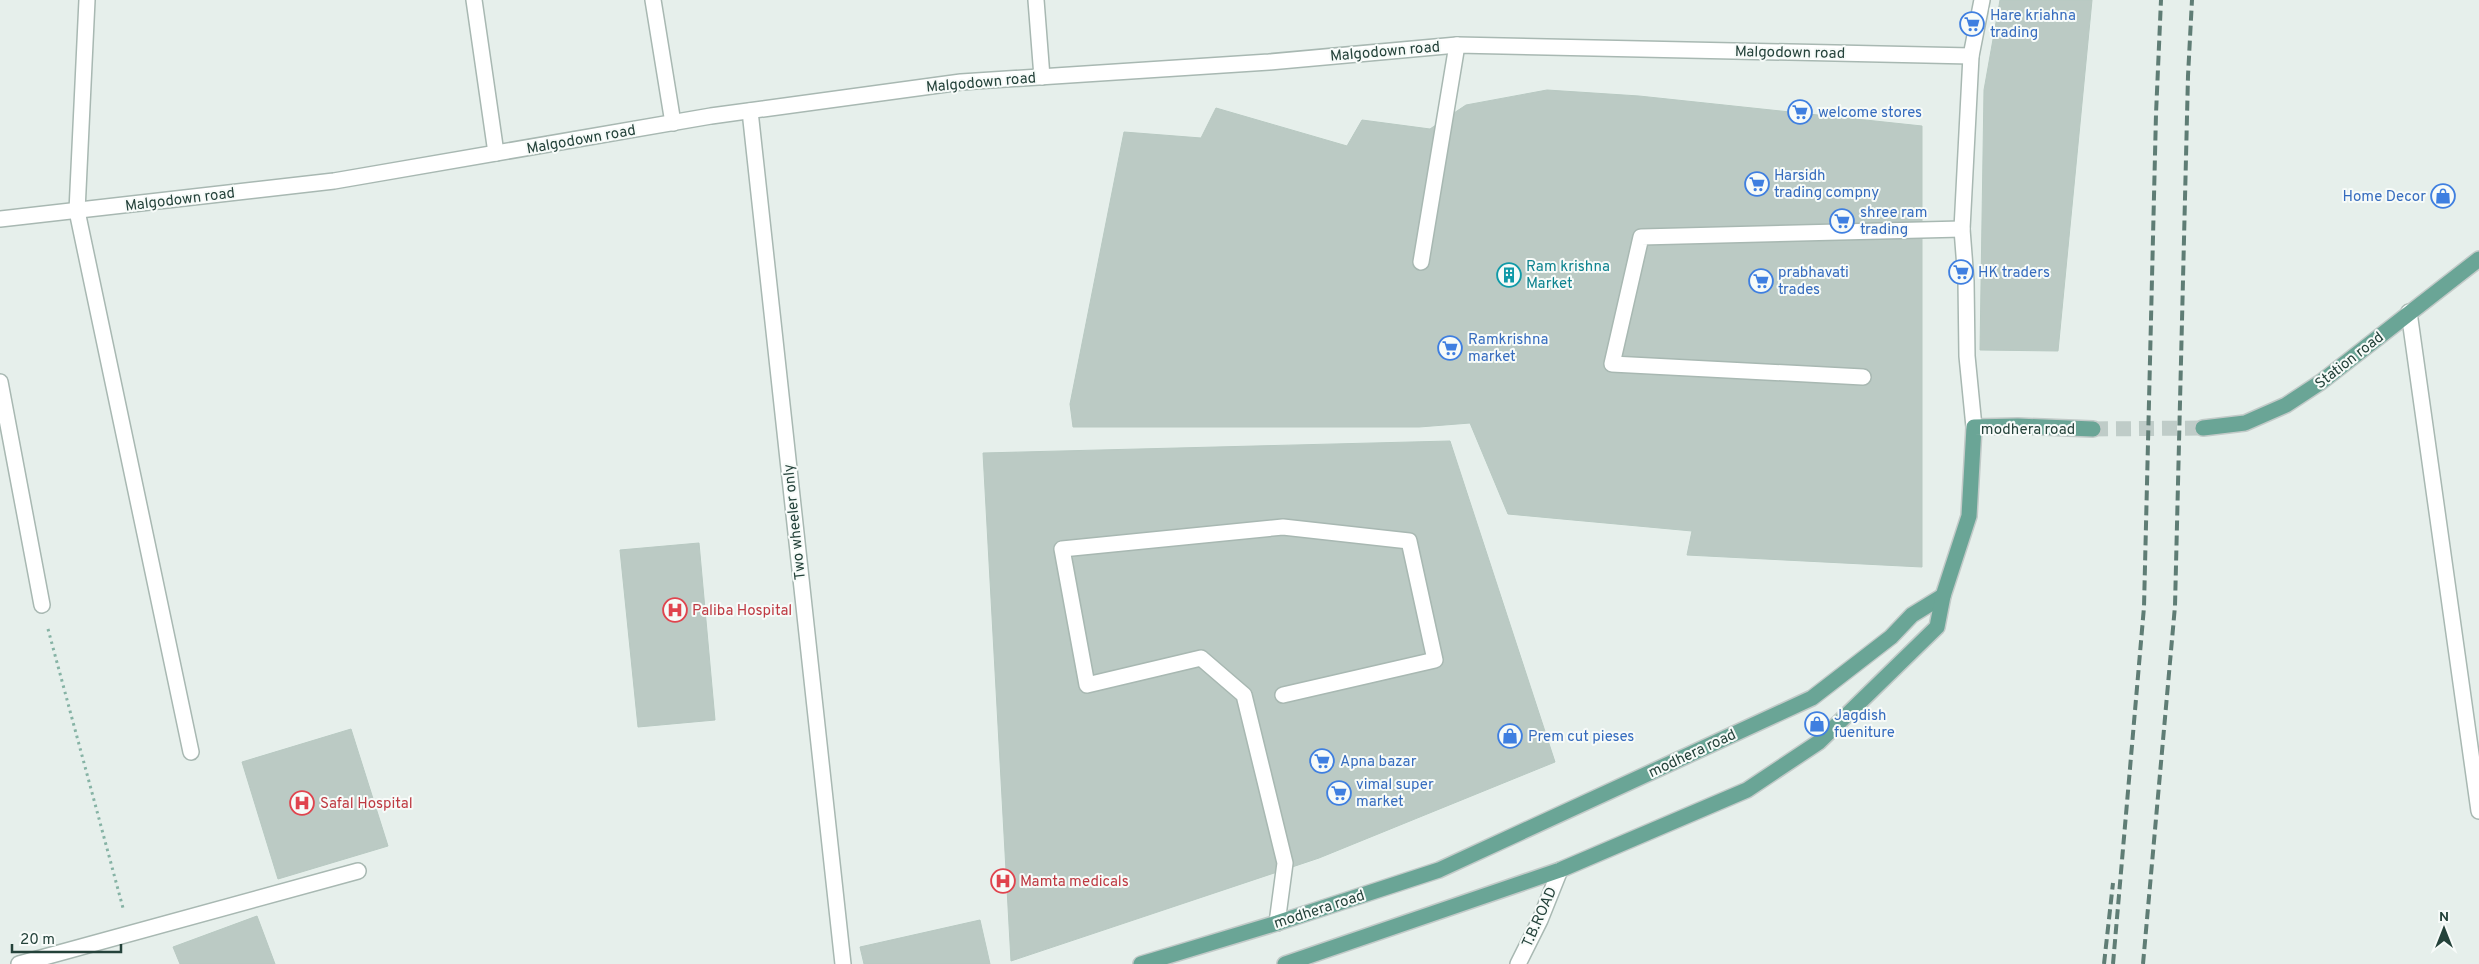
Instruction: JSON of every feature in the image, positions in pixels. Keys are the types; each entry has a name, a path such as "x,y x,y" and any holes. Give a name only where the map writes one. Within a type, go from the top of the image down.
{"main road":[{"name":"Station road","path":"2202,428 2245,423 2286,405 2321,382 2479,259"},
{"name":"modhera road","path":"1141,964 1277,923 1439,870 1812,698 1890,636 1912,615 1943,596 1969,516 1974,428 2018,426 2093,429"},
{"path":"1285,964 1560,870 1747,790 1820,742 1937,627 1943,596"}],"street":[{"path":"87,0 77,211 191,752"},
{"path":"474,0 496,153"},
{"path":"653,0 673,123"},
{"path":"1036,0 1042,77"},
{"path":"1974,428 1967,356 1966,280 1962,229 1971,56 1982,0"},
{"path":"1421,262 1457,45"},
{"name":"Malgodown road","path":"0,219 334,181 673,123 961,82 1269,62 1457,45 1971,56"},
{"name":"Two wheeler only","path":"750,111 843,964"},
{"path":"1863,378 1612,364 1641,236 1962,229"},
{"path":"2409,312 2479,811"},
{"path":"0,382 42,605"},
{"path":"1277,923 1285,863 1244,695 1201,658 1087,685 1062,549 1283,527 1409,541 1435,660 1283,695"},
{"name":"T.B.ROAD","path":"1518,964 1540,920 1560,870"},
{"path":"19,964 358,871"}],"path":[{"path":"42,605 125,917"}],"building":[{"path":"2000,0 2092,0 2058,351 1980,350 1984,90"},
{"name":"Ram krishna Market","path":"1547,90 1639,96 1922,126 1922,567 1687,555 1692,531 1508,514 1470,423 1419,427 1073,427 1070,404 1124,132 1201,138 1216,108 1347,146 1362,120 1430,129 1466,105"},
{"path":"1450,441 1555,762 1319,858 1011,961 983,453"},
{"path":"699,543 715,720 638,727 620,550"},
{"path":"351,729 388,846 278,879 242,762"},
{"path":"257,916 275,964 180,964 173,947"},
{"path":"980,920 990,964 864,964 860,947"}],"tunnel":[{"path":"2093,429 2203,428"}],"railway":[{"path":"2113,964 2144,607 2156,114 2161,0"},
{"path":"2143,964 2175,606 2188,76 2192,0"},
{"path":"2104,964 2113,883"}],"place":[{"name":"Hare kriahna trading","path":"1972,24"},
{"name":"welcome stores","path":"1800,112"},
{"name":"Harsidh trading compny","path":"1757,184"},
{"name":"Home Decor","path":"2443,196"},
{"name":"shree ram trading","path":"1842,221"},
{"name":"HK traders","path":"1961,272"},
{"name":"Ram krishna Market","path":"1509,275"},
{"name":"prabhavati trades","path":"1761,281"},
{"name":"Ramkrishna market","path":"1450,348"},
{"name":"Paliba Hospital","path":"675,610"},
{"name":"Jagdish fueniture","path":"1817,724"},
{"name":"Prem cut pieses","path":"1510,736"},
{"name":"Apna bazar","path":"1322,761"},
{"name":"vimal super market","path":"1339,793"},
{"name":"Safal Hospital","path":"302,803"},
{"name":"Mamta medicals","path":"1003,881"}]}
